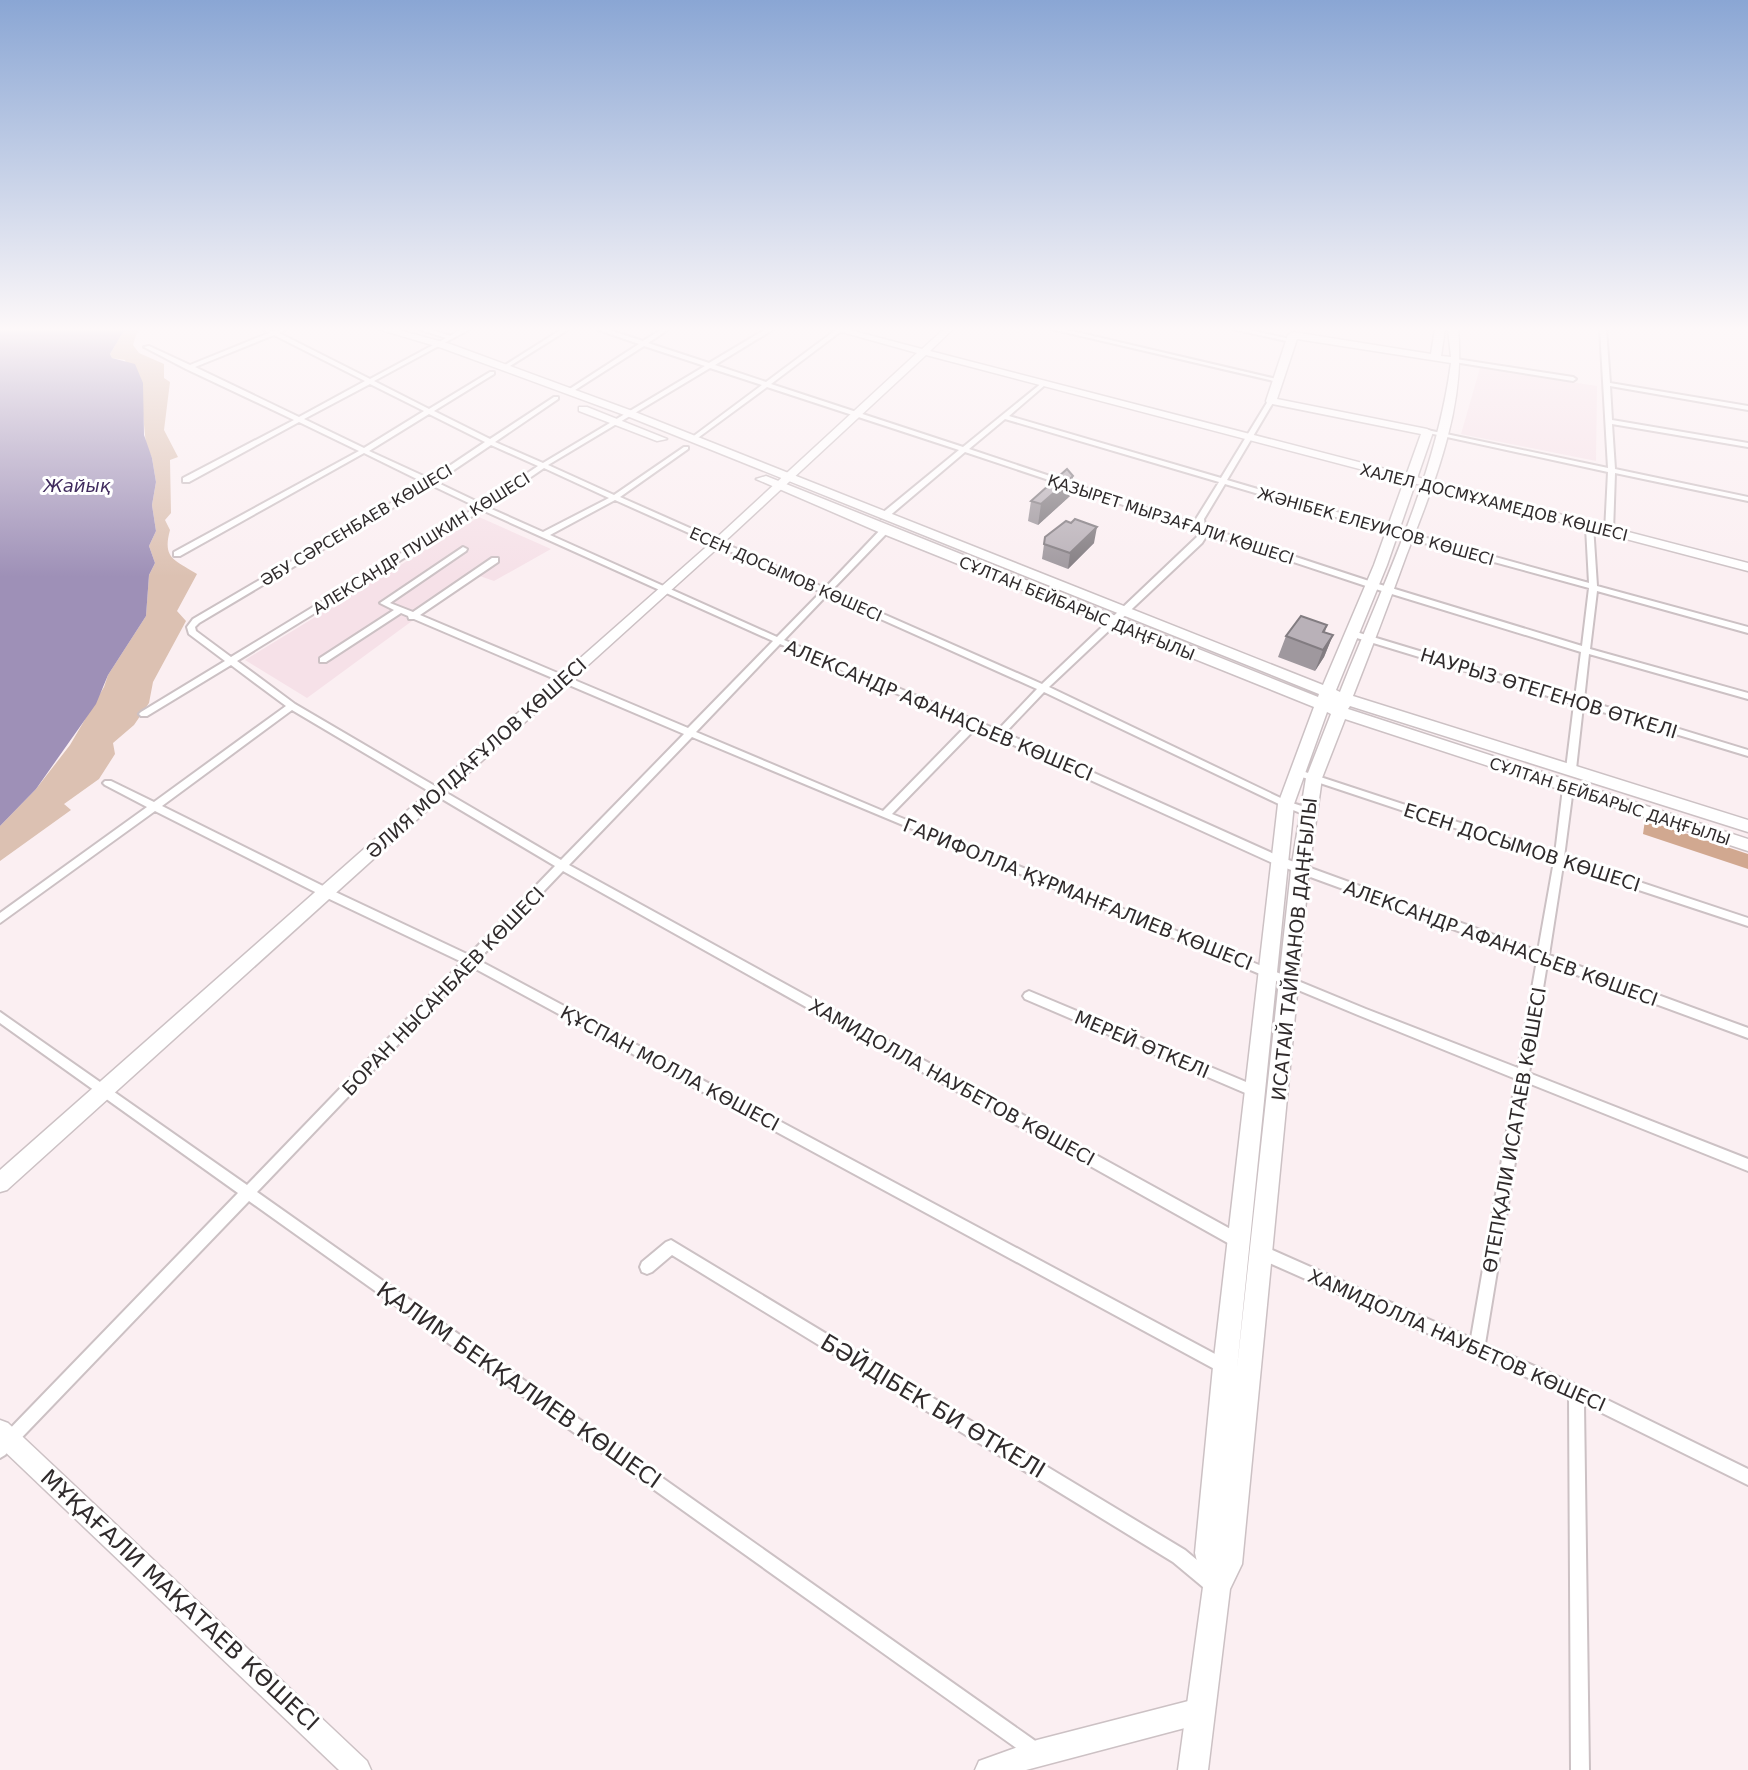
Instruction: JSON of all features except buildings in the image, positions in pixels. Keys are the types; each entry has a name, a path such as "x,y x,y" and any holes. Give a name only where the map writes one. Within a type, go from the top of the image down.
{"main road":[{"name":"СҰЛТАН БЕЙБАРЫС ДАҢҒЫЛЫ","path":"590,412 689,444 783,480 991,573 1118,617 1343,706 1568,788 1748,845"},
{"name":"СҰЛТАН БЕЙБАРЫС ДАҢҒЫЛЫ","path":"625,412 689,444"},
{"path":"1325,412 1434,433"},
{"name":"ИСАТАЙ ТАЙМАНОВ ДАҢҒЫЛЫ","path":"1193,1770 1217,1587 1229,1564 1300,870 1314,778 1369,639 1381,588 1434,433 1444,412"},
{"name":"СҰЛТАН БЕЙБАРЫС ДАҢҒЫЛЫ","path":"884,523 1002,563 1118,617"},
{"path":"991,573 993,568 1002,563"},
{"name":"ИСАТАЙ ТАЙМАНОВ ДАҢҒЫЛЫ","path":"1217,1587 1208,1553 1224,1367 1286,804 1350,633 1381,588"},
{"name":"СҰЛТАН БЕЙБАРЫС ДАҢҒЫЛЫ","path":"1343,706 1571,769 1748,826"}],"street":[{"name":"АЛЕКСАНДР АФАНАСЬЕВ КӨШЕСІ","path":"278,412 664,590 999,734 1300,870 1748,1033"},
{"path":"186,480 314,412"},
{"path":"177,555 362,452 427,412"},
{"name":"ЕСЕН ДОСЫМОВ КӨШЕСІ","path":"429,412 614,498 1043,688 1308,812"},
{"name":"ӘБУ СӘРСЕНБАЕВ КӨШЕСІ","path":"191,627 196,621 430,482 536,412"},
{"name":"АЛЕКСАНДР ПУШКИН КӨШЕСІ","path":"144,714 482,507 544,465 635,412"},
{"path":"545,534 614,498 731,412"},
{"name":"ҚАЗЫРЕТ МЫРЗАҒАЛИ КӨШЕСІ","path":"844,412 1381,588 1748,696"},
{"name":"ӘЛИЯ МОЛДАҒҰЛОВ КӨШЕСІ","path":"0,1183 717,543 859,412"},
{"name":"БОРАН НЫСАНБАЕВ КӨШЕСІ","path":"3,1440 249,1193 470,961 564,867 826,592 884,523 963,451 1012,412"},
{"name":"ХАЛЕЛ ДОСМҰХАМЕДОВ КӨШЕСІ","path":"1146,412 1418,484 1748,567"},
{"path":"999,734 1043,688 1199,541 1203,536 1200,519 1265,412"},
{"path":"1609,412 1612,470 1609,531"},
{"name":"ЖӘНІБЕК ЕЛЕУИСОВ КӨШЕСІ","path":"1006,417 1401,534 1748,630"},
{"path":"1610,422 1748,445"},
{"path":"1434,433 1748,499"},
{"path":"1571,769 1592,587 1591,527"},
{"path":"399,611 383,603 463,549"},
{"path":"412,617 495,560"},
{"path":"323,660 399,611"},
{"name":"ГАРИФОЛЛА ҚҰРМАНҒАЛИЕВ КӨШЕСІ","path":"399,611 1290,982 1748,1165"},
{"name":"ХАМИДОЛЛА НАУБЕТОВ КӨШЕСІ","path":"191,627 192,632 292,706 564,867 1239,1242 1576,1392 1748,1477"},
{"name":"НАУРЫЗ ӨТЕГЕНОВ ӨТКЕЛІ","path":"1350,633 1748,753"},
{"path":"0,919 292,706"},
{"path":"886,814 974,724"},
{"name":"ЕСЕН ДОСЫМОВ КӨШЕСІ","path":"1296,772 1748,922"},
{"name":"ҚҰСПАН МОЛЛА КӨШЕСІ","path":"108,783 470,961 1224,1367"},
{"name":"ӨТЕПҚАЛИ ИСАТАЕВ КӨШЕСІ","path":"1477,1347 1559,860 1568,788"},
{"name":"МЕРЕЙ ӨТКЕЛІ","path":"1029,996 1254,1091"},
{"name":"ҚАЛИМ БЕКҚАЛИЕВ КӨШЕСІ","path":"0,1017 1037,1753"},
{"name":"БӘЙДІБЕК БИ ӨТКЕЛІ","path":"647,1267 671,1247 1179,1556 1217,1587"},
{"path":"1576,1392 1580,1770"},
{"name":"МҰҚАҒАЛИ МАҚАТАЕВ КӨШЕСІ","path":"3,1440 358,1770"},
{"path":"988,1770 1037,1753 1200,1711"}],"shaded area":[{"path":"142,412 166,412 164,430 178,457 170,460 171,513 165,520 170,530 169,553 177,562 197,574 177,611 186,621 153,682 149,703 134,725 113,743 115,754 99,779 64,804 71,810 0,861 0,826 36,789 70,745 104,687 108,675 146,616 149,575 155,563 149,546 156,531 152,505 156,482 152,458 146,445"},
{"path":"1467,412 1597,412 1596,461 1461,434"},
{"path":"479,517 551,549 494,581 474,574 406,615 412,621 307,698 245,660"},
{"path":"1645,820 1748,854 1748,869 1643,834"}],"water":[{"name":"Жайық","path":"0,412 144,412 144,435 156,482 152,505 156,531 149,546 155,563 149,575 146,616 108,675 96,704 36,789 0,826"}]}
